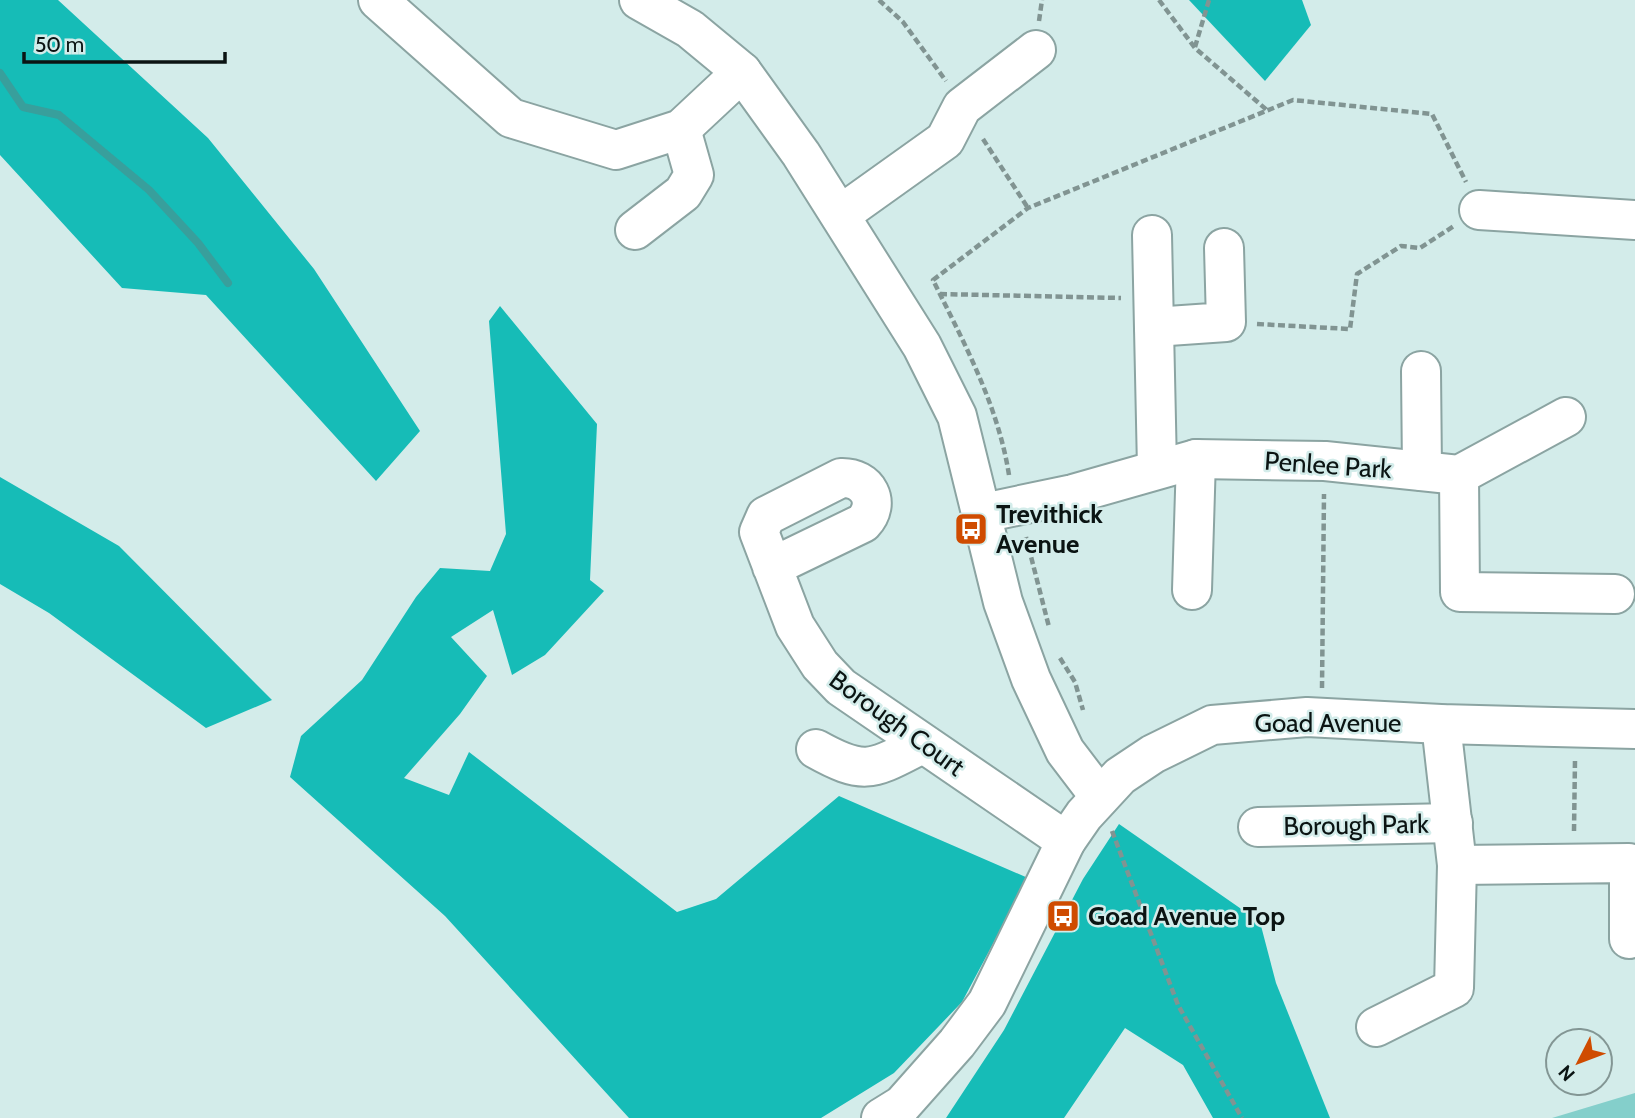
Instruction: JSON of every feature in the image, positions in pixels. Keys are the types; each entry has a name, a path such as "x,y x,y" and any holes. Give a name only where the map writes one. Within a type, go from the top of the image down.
{"street":[{"path":"378,0 512,118 616,150 681,129 742,72"},
{"path":"639,0 690,29 742,72 840,215 916,336 957,416 1003,602 1046,716 1065,751 1100,797"},
{"path":"840,215 945,140 962,107 1036,50"},
{"path":"635,230 683,193 694,175 681,129"},
{"path":"1479,210 1635,220"},
{"path":"1152,234 1157,468"},
{"path":"1154,313 1226,322 1224,248"},
{"path":"1421,372 1460,592 1615,594"},
{"path":"1440,473 1566,417"},
{"path":"1192,590 1196,459"},
{"name":"Penlee Park","path":"983,513 1073,494 1196,459 1325,461 1440,473"},
{"name":"Borough Court","path":"772,567 795,626 820,665 858,701 1066,841"},
{"name":"Goad Avenue","path":"881,1118 902,1105 957,1043 987,1003 1066,841 1100,797 1121,776 1153,754 1213,725 1322,718 1635,729"},
{"name":"Borough Park","path":"1376,1027 1454,988 1457,865 1441,724"},
{"path":"816,749 845,765 868,768 922,744"},
{"name":"Borough Park","path":"1258,827 1453,823"},
{"name":"Borough Park","path":"1457,865 1629,863 1629,939"}],"path":[{"path":"879,0 903,22 937,66 1028,208 1293,100 1432,114 1479,210 1420,248 1401,246 1357,274 1350,329 1226,322"},
{"path":"1159,0 1195,48 1268,111"},
{"path":"1195,48 1209,0"},
{"path":"940,295 1154,313"},
{"path":"1322,718 1325,461"},
{"path":"1574,864 1576,727"},
{"path":"1100,797 1178,1005 1242,1118"}],"shaded area":[{"path":"0,0 58,0 208,138 314,269 420,431 376,481 206,295 122,288 0,155"},
{"path":"1189,0 1302,0 1311,25 1265,81"},
{"path":"500,306 597,424 590,580 604,591 545,655 512,675 493,610 451,637 487,676 460,714 404,778 449,795 469,752 677,912 716,899 839,796 1028,878 962,1002 894,1073 821,1118 629,1118 445,916 290,777 301,736 362,680 416,597 440,568 490,571 506,534 489,321"},
{"path":"0,477 119,546 272,700 206,728 49,613 0,584"},
{"path":"1119,824 1260,922 1276,983 1330,1118 1213,1118 1183,1065 1125,1028 1064,1118 946,1118 1004,1030 1083,879"},
{"path":"1635,1093 1635,1118 1552,1118"}],"waterway":[{"path":"0,73 23,107 59,115 149,190 198,243 228,283"}],"place":[{"name":"Trevithick Avenue","path":"971,529"},
{"name":"Goad Avenue Top","path":"1063,916"}]}
